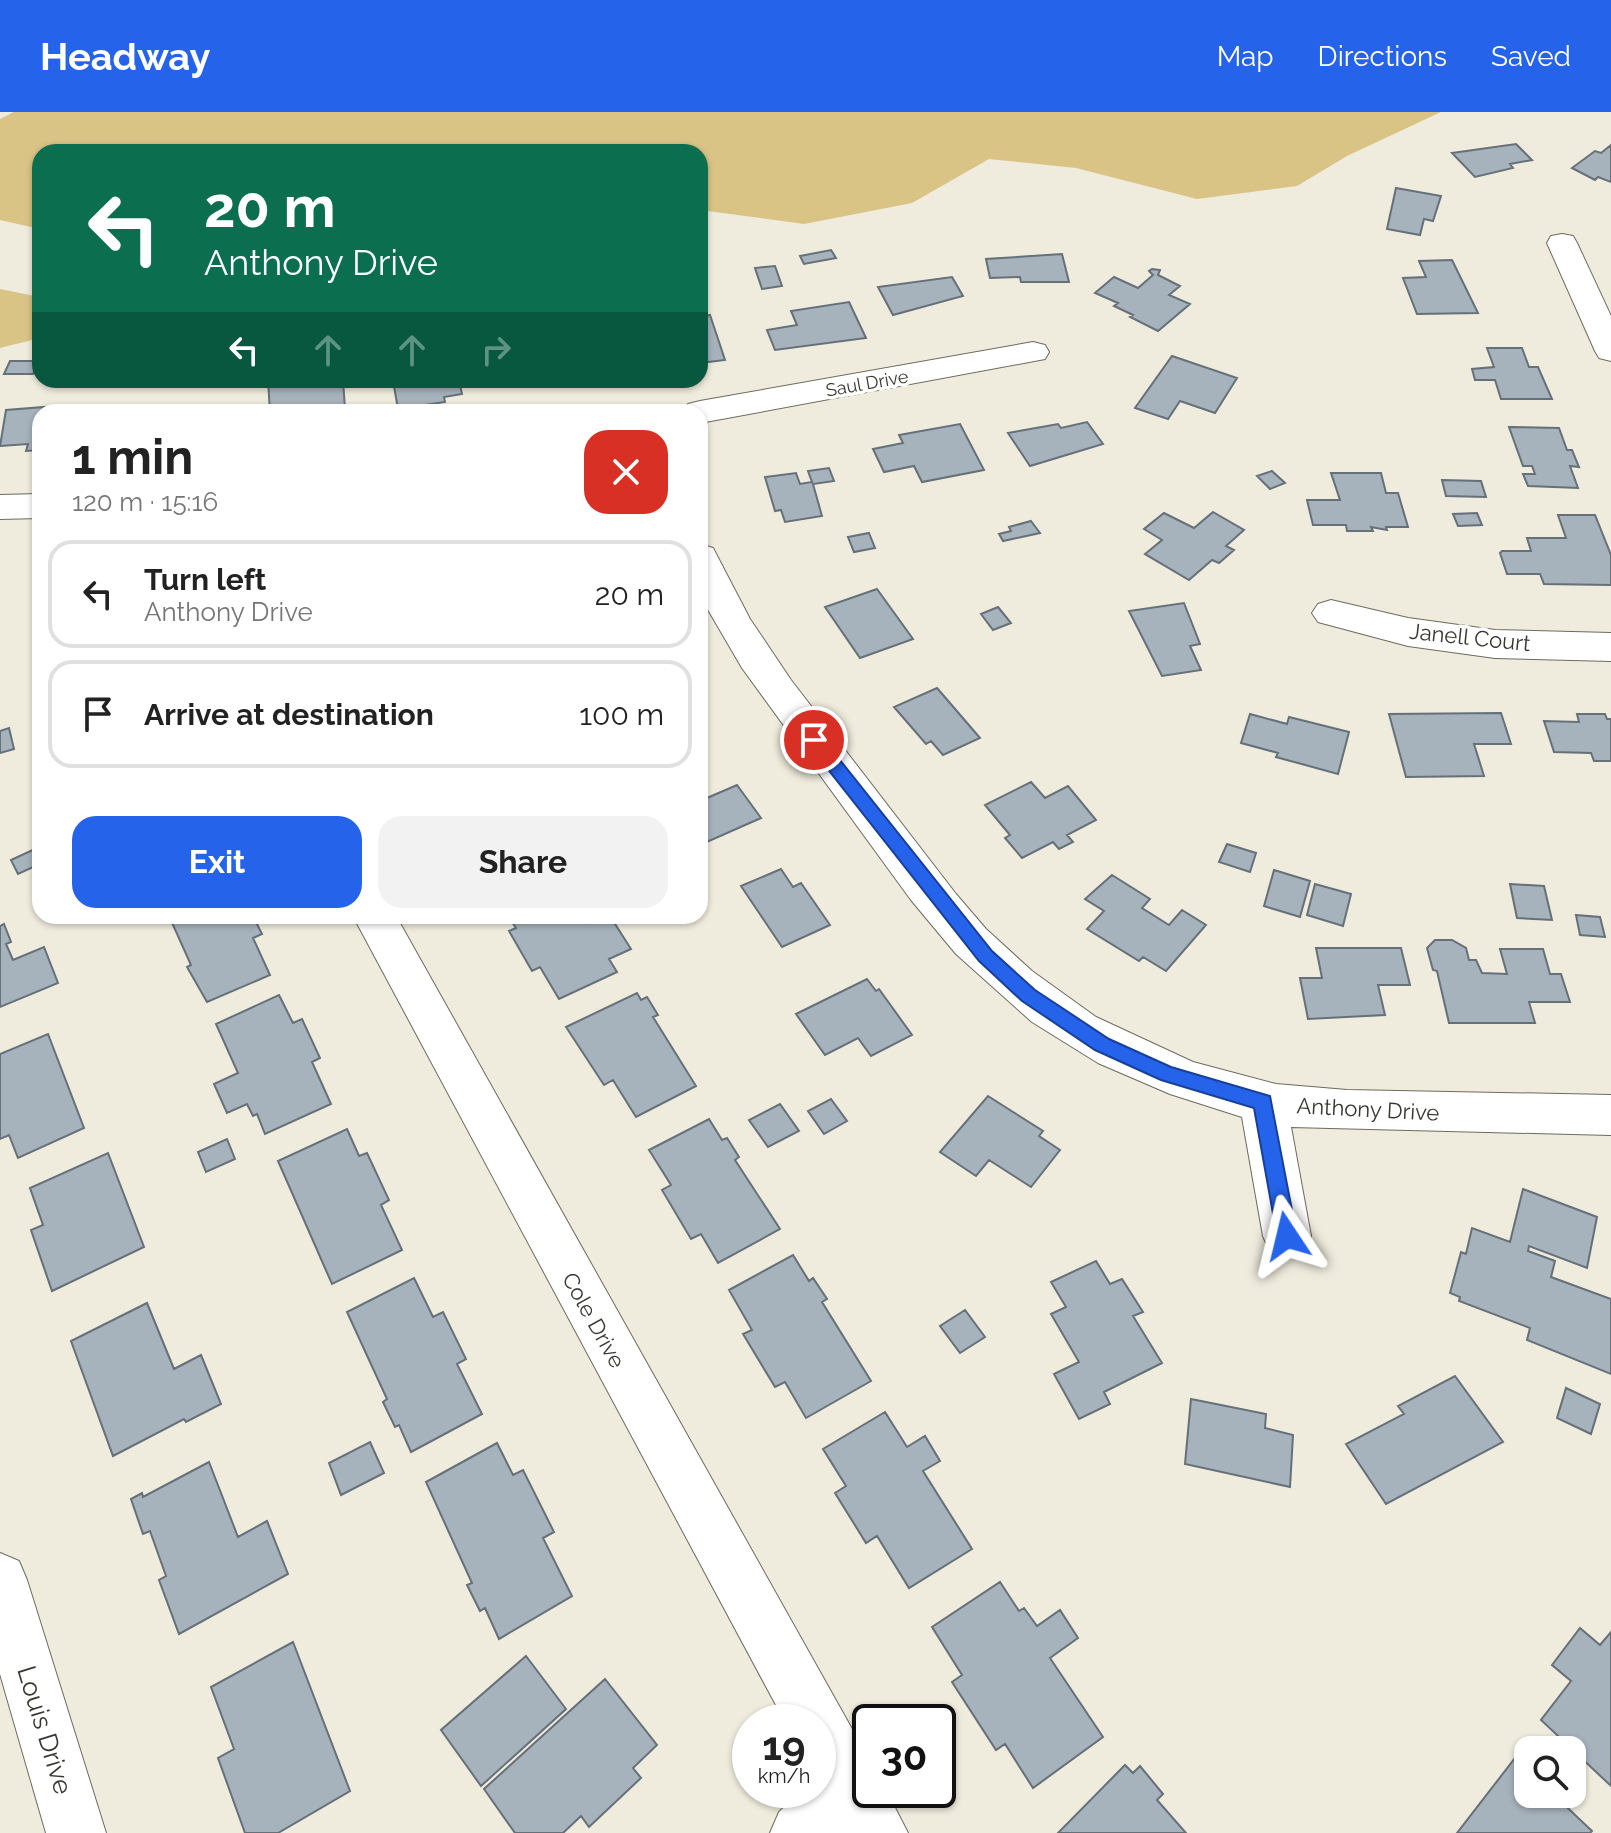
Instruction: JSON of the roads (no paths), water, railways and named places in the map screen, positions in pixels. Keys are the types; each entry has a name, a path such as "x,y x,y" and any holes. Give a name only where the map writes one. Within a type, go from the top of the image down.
{"street":[{"path":"1562,243 1611,351"},
{"name":"Saul Drive","path":"708,411 1033,352"},
{"path":"0,507 32,506"},
{"name":"Anthony Drive","path":"708,573 733,624 778,693 985,956 1029,995 1102,1044 1167,1074 1263,1102 1317,1109 1611,1115"},
{"name":"Janell Court","path":"1331,613 1408,632 1495,644 1611,647"},
{"name":"Cole Drive","path":"378,924 806,1704"},
{"path":"1263,1102 1287,1236"},
{"name":"Louis Drive","path":"0,1580 76,1833"},
{"name":"Cole Drive","path":"836,1758 865,1809"},
{"path":"800,1833 865,1809"}]}
